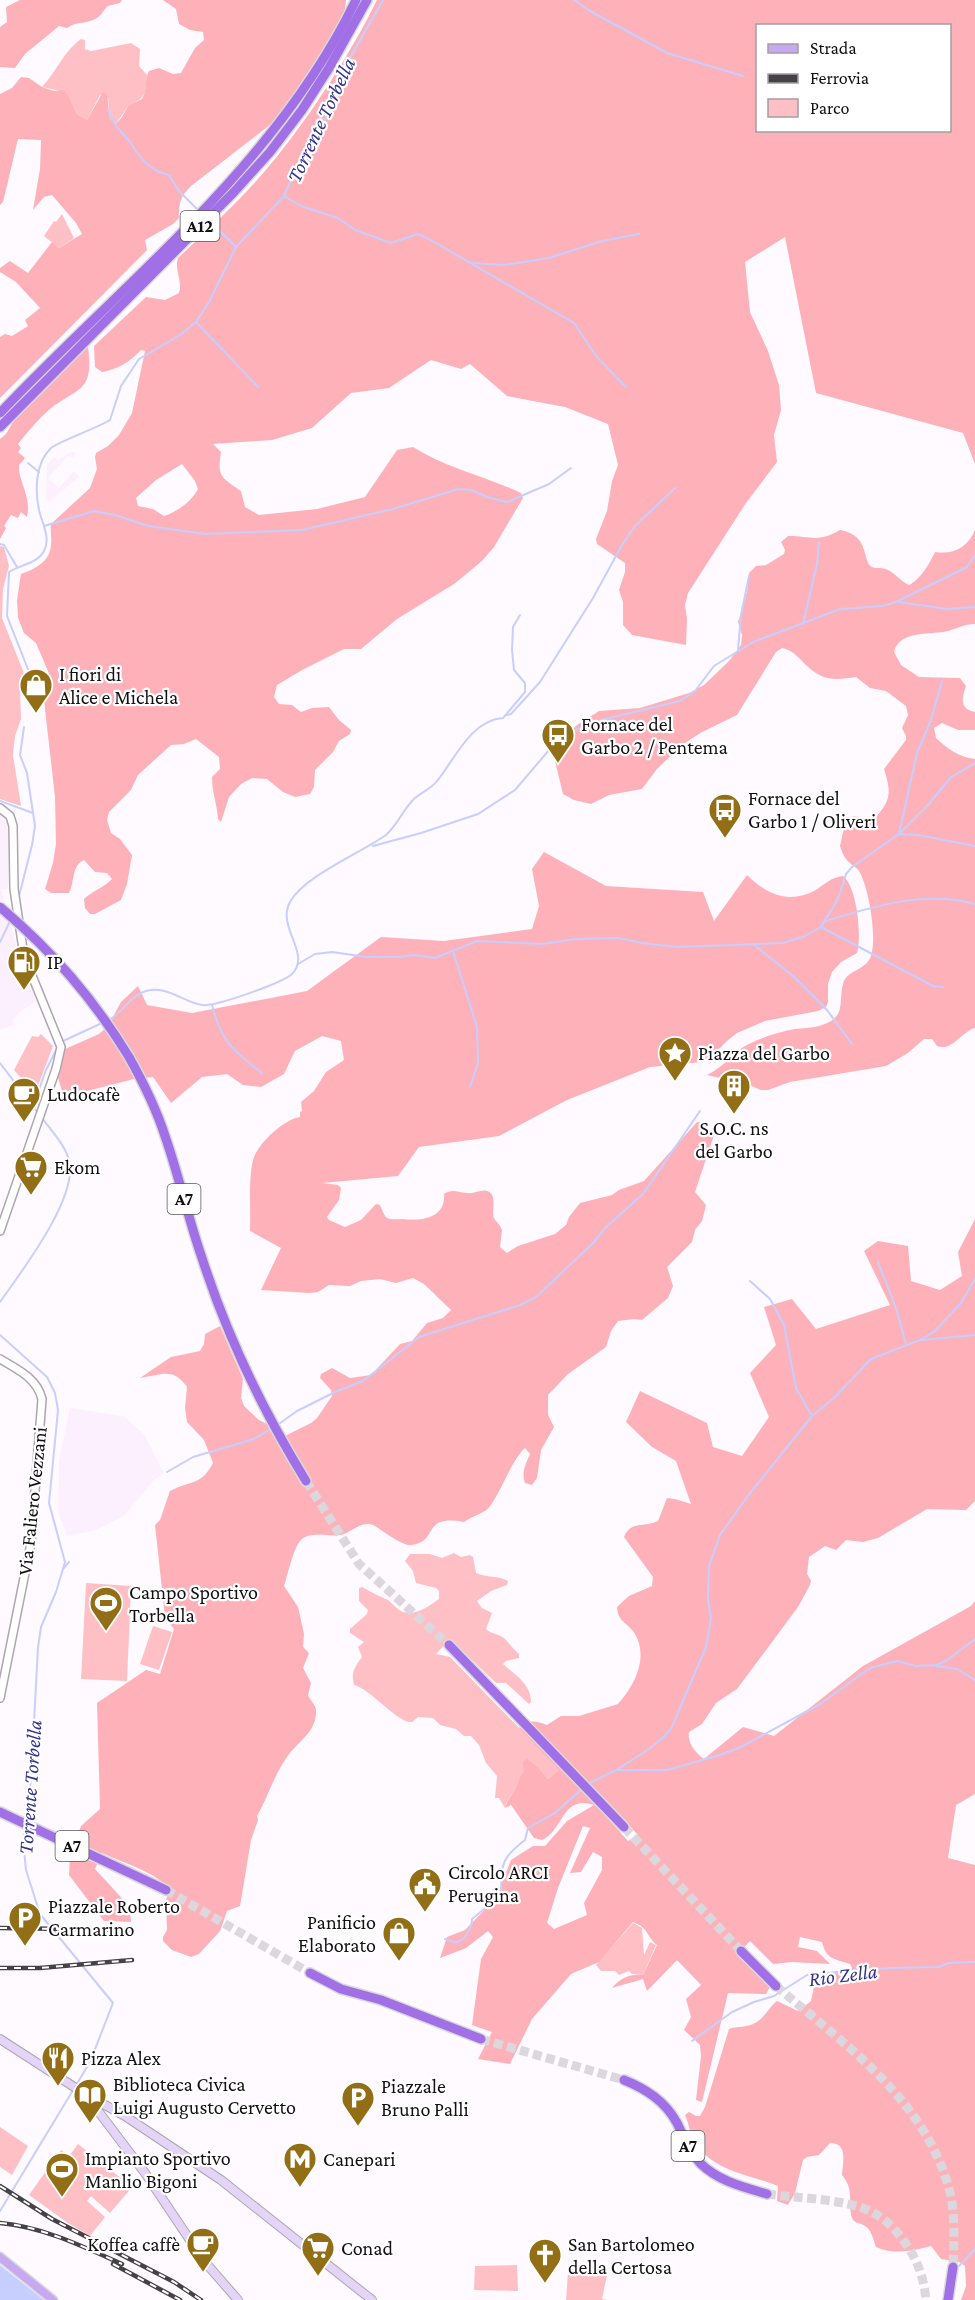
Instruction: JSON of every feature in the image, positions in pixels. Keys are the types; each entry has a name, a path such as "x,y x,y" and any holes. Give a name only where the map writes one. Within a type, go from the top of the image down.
{"highway":[{"name":"A12","path":"0,413 189,225 253,157 293,106 344,25 356,0"},
{"name":"A12","path":"0,427 233,194 270,152 302,110 329,68 352,31 367,0"},
{"name":"A7","path":"0,907 36,937 72,976 112,1030 146,1088 165,1136 202,1260 234,1342 276,1432 306,1481"},
{"path":"449,1645 507,1708 624,1827"},
{"name":"A7","path":"0,1812 166,1890"},
{"path":"741,1951 776,1986"},
{"path":"310,1973 341,1989 381,2001 481,2039"},
{"name":"A7","path":"624,2080 645,2089 668,2109 690,2151 706,2168 727,2181 767,2194"},
{"path":"948,2300 953,2267"}],"main road":[{"path":"0,2039 84,2093 117,2111 221,2180 372,2300"},
{"path":"84,2093 121,2139 204,2261 238,2300"},
{"path":"0,2257 53,2300"}],"street":[{"path":"0,808 10,816 13,826 12,863 21,944 28,970 61,1047 56,1069 0,1231"},
{"name":"Via Faliero Vezzani","path":"0,1359 28,1376 40,1392 42,1399 31,1543 0,1698"}],"shaded area":[{"path":"20,0 122,0 120,3 108,6 94,20 67,28 59,26 25,54 15,68 0,67 0,27 7,22 6,7"},
{"path":"163,0 346,0 344,18 308,78 275,121 191,186 181,200 179,218 145,240 147,250 0,398 0,337 5,334 12,336 28,326 25,320 40,308 16,282 0,272 0,268 10,261 28,273 52,242 59,248 82,234 76,223 52,195 44,197 33,210 40,169 41,140 18,139 3,202 0,205 0,94 12,88 21,77 29,78 42,87 66,92 77,114 87,120 103,92 107,94 110,119 116,124 128,106 142,99 149,71 159,68 173,74 181,73 195,48 204,40 203,32 190,30 179,24 176,9"},
{"path":"377,0 975,0 975,464 963,433 816,393 785,237 745,262 750,312 768,351 779,385 781,410 774,435 777,462 746,503 688,593 685,605 686,645 632,635 623,625 623,602 619,590 625,572 625,563 597,544 596,539 607,511 612,481 618,465 608,424 565,407 507,396 470,364 461,369 431,360 389,388 351,393 312,428 272,440 213,444 221,452 220,472 222,476 241,491 245,507 259,515 317,509 365,497 397,450 413,447 439,461 521,493 523,498 494,547 482,561 454,584 397,619 361,649 344,649 277,685 274,697 279,704 292,705 301,712 312,708 329,707 351,730 350,734 339,741 333,752 315,770 314,787 310,794 295,797 283,792 267,779 252,778 241,784 229,797 221,822 218,819 212,777 220,769 219,757 196,739 184,744 171,745 138,775 131,790 109,812 107,820 111,833 120,839 132,855 127,884 121,900 95,914 90,914 85,908 84,899 112,879 107,873 95,872 84,860 75,870 69,893 51,893 45,889 56,844 55,797 44,700 50,684 50,676 36,643 24,633 18,618 17,600 21,574 36,567 48,556 51,545 51,524 90,488 97,469 96,453 108,446 119,435 132,413 145,351 141,350 123,364 102,372 95,367 94,346 146,297 165,300 179,293 178,258 241,198 275,159 303,122 355,41","holes":["182,464 198,489 188,502 169,514 164,516 153,509 138,506 136,498 156,480"]},
{"path":"84,344 88,347 89,362 86,381 76,392 46,413 18,444 21,448 18,452 25,458 19,465 19,471 27,499 27,517 21,512 18,518 11,515 0,539 0,439 6,434 20,410"},
{"path":"71,452 77,453 72,458 68,456 48,478 59,488 74,471 79,477 49,502 46,499 47,465 54,457 58,460"},
{"path":"840,530 857,537 872,567 889,570 909,585 921,575 935,552 942,553 960,548 975,530 975,624 909,637 897,645 894,652 901,665 919,677 960,678 966,686 964,706 975,712 975,730 958,730 942,723 934,728 936,738 945,746 975,759 975,1028 947,1046 937,1046 932,1039 924,1039 908,1053 886,1066 790,1082 768,1090 761,1090 707,1075 745,1046 767,1036 783,1031 816,1027 830,1022 840,1008 843,984 847,976 869,960 872,953 873,929 866,890 859,871 846,859 840,846 844,829 850,818 854,816 874,819 887,801 889,790 884,769 906,740 902,728 908,715 906,706 886,691 870,688 856,677 826,678 814,672 793,652 782,648 776,652 737,715 702,732 682,745 657,769 642,789 609,795 591,804 574,800 563,794 554,757 560,741 577,725 599,711 640,708 689,693 704,685 729,661 741,645 742,635 738,622 747,592 749,573 756,566 766,565 784,554 785,550 781,542 788,536 820,538"},
{"path":"0,815 7,823 8,830 8,889 1,890 25,975 36,1001 12,1021 15,1025 0,1030"},
{"path":"544,852 606,886 703,892 714,921 747,875 770,892 786,897 804,895 843,876 852,890 857,912 859,936 857,953 841,962 832,972 828,984 826,1007 818,1011 765,1021 737,1033 713,1055 701,1062 650,1067 567,1100 499,1136 419,1147 398,1176 322,1183 338,1185 341,1188 339,1200 327,1217 345,1227 361,1220 376,1204 380,1205 389,1219 424,1219 441,1209 444,1194 447,1192 487,1191 492,1195 493,1215 502,1230 500,1247 507,1253 518,1246 555,1234 566,1225 580,1203 612,1195 644,1181 697,1122 703,1123 714,1135 695,1192 706,1205 702,1221 695,1230 692,1242 667,1267 673,1286 668,1298 642,1320 618,1321 611,1331 606,1347 568,1374 548,1395 548,1415 554,1427 541,1450 537,1478 532,1485 525,1483 524,1479 524,1468 530,1454 525,1448 488,1508 464,1522 441,1522 420,1543 407,1545 375,1526 366,1524 341,1535 310,1535 299,1543 293,1554 284,1586 298,1607 304,1634 303,1647 309,1653 303,1668 311,1683 308,1695 316,1709 315,1718 310,1731 282,1764 257,1816 240,1906 227,1911 220,1931 199,1954 191,1957 172,1950 163,1941 167,1930 166,1900 170,1888 162,1882 102,1853 95,1869 130,1907 131,1922 104,1921 69,1875 70,1855 81,1826 100,1809 97,1703 146,1670 160,1674 174,1629 165,1617 155,1525 160,1520 170,1491 200,1479 213,1463 204,1440 187,1422 185,1408 187,1387 182,1381 167,1374 140,1378 171,1357 200,1351 204,1344 205,1334 220,1326 243,1379 241,1398 244,1406 259,1420 269,1425 277,1440 311,1423 332,1396 331,1390 320,1378 321,1374 332,1368 350,1378 371,1375 400,1344 412,1341 427,1323 443,1318 451,1310 424,1284 413,1278 396,1283 380,1279 361,1281 350,1286 329,1285 318,1292 309,1293 261,1290 281,1248 250,1231 250,1186 253,1160 272,1133 300,1117 301,1102 314,1091 326,1072 344,1060 341,1041 322,1036 295,1051 284,1074 261,1087 243,1085 227,1074 202,1077 171,1103 153,1077 134,1079 64,1097 58,1078 63,1050 99,1034 108,1026 121,1002 138,986 147,1005 192,1013 307,991 381,937 444,941 532,929 539,906 532,869"},
{"path":"975,1219 975,1501 966,1510 927,1509 878,1538 863,1542 846,1540 836,1550 825,1546 809,1557 807,1574 811,1581 798,1607 737,1689 716,1703 702,1724 689,1732 689,1740 704,1759 743,1727 774,1736 863,1666 971,1606 975,1601 975,1794 956,1805 948,1858 975,1865 975,2300 961,2300 966,2286 965,2266 959,2262 941,2259 931,2246 896,2252 876,2247 869,2230 852,2218 849,2190 842,2175 843,2154 840,2146 830,2143 819,2155 803,2160 795,2193 788,2205 777,2201 778,2186 732,2171 711,2160 692,2136 685,2115 689,2112 700,2116 705,2107 729,2029 757,2022 777,2001 798,2011 811,2001 817,1973 848,1972 852,1968 850,1964 828,1955 822,1942 800,1937 798,1947 817,1951 830,1964 792,1962 773,1964 750,1941 737,1955 770,1987 766,1994 728,1993 702,2102 696,2100 700,2045 684,2030 691,2017 686,1999 701,1985 677,1960 647,1991 643,1979 612,1988 626,1977 643,1975 657,1945 645,1930 633,1922 599,1962 571,1974 532,2019 510,2064 478,2059 492,2032 472,2025 481,1959 493,1937 488,1931 466,1948 440,1958 447,1937 465,1930 496,1898 511,1860 533,1846 545,1846 567,1821 594,1805 575,1804 555,1829 542,1840 534,1838 511,1805 505,1808 524,1770 523,1762 527,1759 548,1779 559,1770 519,1728 532,1722 547,1725 561,1716 579,1716 618,1704 638,1671 639,1643 635,1634 619,1616 617,1607 629,1596 652,1586 653,1577 624,1537 634,1526 658,1521 667,1498 691,1504 676,1461 652,1447 626,1422 640,1391 707,1423 713,1447 742,1456 769,1417 750,1373 776,1345 764,1307 792,1299 816,1329 890,1305 864,1251 878,1241 908,1246 911,1281 940,1290 962,1276 958,1252","holes":["602,1796 638,1835 638,1836 628,1841 595,1804","583,1826 590,1828 570,1873 581,1872 593,1852 602,1857 602,1870 584,1903 587,1915 554,1929 547,1923 558,1888"]},
{"path":"70,1408 123,1416 144,1434 164,1473 154,1480 124,1516 96,1530 67,1536 58,1512 59,1460"}],"green space":[{"path":"81,39 85,40 85,49 91,51 131,43 140,49 139,66 147,75 144,95 128,106 116,124 110,119 108,98 100,95 87,120 77,114 65,92 42,87 69,50"},
{"path":"62,214 74,238 59,248 44,236"},
{"path":"0,546 4,547 9,566 3,589 2,618 29,686 20,690 21,719 15,736 13,755 21,806 0,799"},
{"path":"41,1034 53,1046 35,1094 14,1070 32,1036 38,1037"},
{"path":"454,1553 461,1557 470,1555 473,1557 476,1573 508,1581 507,1585 491,1591 477,1601 482,1608 492,1613 486,1629 503,1637 519,1654 519,1658 503,1664 525,1685 531,1702 529,1704 506,1683 496,1683 450,1639 436,1654 450,1657 560,1770 548,1779 540,1769 524,1762 524,1770 505,1808 499,1798 495,1798 497,1776 486,1763 479,1745 471,1736 464,1736 456,1729 440,1725 433,1718 418,1717 412,1722 399,1718 368,1693 354,1685 354,1670 362,1657 358,1647 364,1642 350,1633 350,1629 367,1614 368,1610 359,1601 359,1588 362,1587 388,1600 399,1610 415,1612 439,1599 439,1591 436,1588 416,1583 413,1571 405,1561 410,1554 430,1554 442,1558"},
{"name":"Campo Sportivo Torbella","path":"86,1583 131,1586 127,1681 81,1679"},
{"path":"153,1626 172,1632 159,1670 140,1664"},
{"path":"633,1923 642,1928 644,1955 650,1942 656,1945 643,1975 632,1974 629,1971 619,1975 615,1971 601,1971 596,1965"},
{"path":"0,2127 28,2146 12,2175 0,2167"},
{"path":"78,2144 132,2187 110,2213 91,2196 87,2201 105,2217 90,2236 29,2195 61,2150 69,2156"},
{"path":"517,2265 518,2291 474,2290 475,2266"},
{"path":"608,2270 602,2299 607,2300 566,2300 568,2272"}],"water":[{"path":"0,2265 44,2300 0,2300"}],"waterway":[{"name":"Torrente Torbella","path":"35,687 7,616 9,572 38,558 46,546 47,541 37,494 42,461 55,445 110,420 121,386 139,359 180,335 196,322 209,302 236,247 284,196 329,112 351,56 383,0"},
{"path":"574,0 667,53 743,76"},
{"path":"108,110 120,131 142,158 151,167 169,175 179,191 198,210"},
{"path":"284,196 301,206 338,218 355,230 391,243 418,234 429,239 574,323 596,356 626,387"},
{"path":"209,220 236,247"},
{"path":"472,263 504,265 549,258 602,241 639,234"},
{"path":"196,322 258,387"},
{"path":"28,463 39,472"},
{"path":"44,526 94,511 148,526 205,534 302,530 393,509 458,489 471,490 507,502 549,484 571,468"},
{"path":"507,715 511,714 540,682 635,526 675,488"},
{"path":"803,624 817,564 819,542"},
{"path":"0,544 4,545 17,567"},
{"path":"373,846 478,814 515,790 555,743 577,729 601,720 680,701 695,691 714,666 753,642 840,609 883,606 896,602 967,567 975,555"},
{"path":"738,650 741,615 749,576"},
{"path":"898,602 947,609 975,607"},
{"path":"107,1021 135,996 146,991 161,990 195,1003 209,1005 263,988 292,974 297,966 298,958 287,921 287,911 297,892 320,874 386,835 412,801 437,781 473,733 492,720 503,718 525,692 525,683 514,670 512,650 513,627 520,615"},
{"path":"899,834 917,753 931,720 942,681"},
{"name":"Torrente Torbella","path":"18,900 35,826 27,773 20,755 24,727"},
{"path":"298,964 315,954 332,952 367,957 414,955 435,958 477,941 542,944 576,939 618,938 677,947 783,943 805,936 821,927 838,899 846,874 852,867 899,834 928,805 951,777 975,763"},
{"path":"0,801 33,813"},
{"path":"898,834 918,835 975,846"},
{"path":"823,922 898,902 937,899 975,904"},
{"name":"Torrente Torbella","path":"0,942 11,919"},
{"path":"821,927 933,986 943,987"},
{"path":"753,944 793,976 827,1010 852,1044"},
{"path":"453,951 477,1027 478,1063 470,1087"},
{"path":"212,1005 224,1037 262,1073"},
{"path":"61,1042 102,1023"},
{"path":"33,1106 46,1070 58,1046"},
{"name":"Torrente Torbella","path":"0,1063 38,1113"},
{"path":"276,1426 297,1411 363,1381 419,1337 520,1305 536,1297 593,1243 606,1227 643,1194 700,1111"},
{"name":"Torrente Torbella","path":"0,1302 46,1234 65,1194 70,1175 67,1154 42,1118"},
{"path":"878,1262 896,1308 906,1344"},
{"path":"618,1769 653,1746 671,1729 706,1647 711,1619 708,1599 709,1566 720,1535 747,1497 812,1416 835,1397 871,1359 920,1340 935,1331 961,1303 975,1279"},
{"path":"750,1281 770,1299 784,1325 796,1388 812,1416"},
{"name":"Torrente Torbella","path":"0,1335 47,1377 55,1393 58,1410 49,1503 65,1562 56,1592 41,1627 26,1820"},
{"path":"921,1340 975,1335"},
{"path":"167,1472 193,1457 254,1439 271,1429"},
{"name":"Torrente Torbella","path":"63,1569 69,1562"},
{"path":"588,1784 616,1770 667,1770 720,1755 741,1747 820,1704 870,1668 897,1661 916,1666 937,1665 975,1639"},
{"path":"936,1666 957,1669 975,1680"},
{"path":"445,1939 455,1942 462,1940 471,1926 472,1919 501,1895 504,1863 511,1852 525,1840 528,1828 555,1813 584,1787"},
{"name":"Torrente Torbella","path":"0,2211 90,2062 113,2003 40,1914 26,1870 23,1840 25,1826"},
{"name":"Rio Zella","path":"692,2041 732,2012 774,1996 807,1975 889,1968 939,1967 949,1963 975,1962"},
{"path":"959,2266 975,2249"}],"tunnel":[{"path":"306,1481 359,1564 449,1645"},
{"path":"624,1827 741,1951"},
{"path":"166,1890 310,1973"},
{"path":"776,1986 877,2074 900,2098 920,2125 936,2154 951,2195 954,2226 953,2267"},
{"path":"481,2039 624,2080"},
{"path":"767,2194 849,2204 877,2215 895,2230 910,2250 920,2270 926,2300"}],"railway":[{"path":"0,1928 130,1930"},
{"path":"0,1968 40,1968 132,1960"},
{"path":"0,2186 52,2219 174,2282 201,2300"},
{"path":"0,2223 47,2233 122,2264"},
{"path":"113,2264 180,2300"}],"place":[{"name":"I fiori di Alice e Michela","path":"36,714"},
{"name":"Fornace del Garbo 2 / Pentema","path":"558,764"},
{"name":"Fornace del Garbo 1 / Oliveri","path":"725,839"},
{"name":"IP","path":"24,991"},
{"name":"Piazza del Garbo","path":"675,1082"},
{"name":"S.O.C. ns del Garbo","path":"734,1115"},
{"name":"Ludocafè","path":"24,1123"},
{"name":"Ekom","path":"31,1196"},
{"name":"Campo Sportivo Torbella","path":"106,1632"},
{"name":"Circolo ARCI Perugina","path":"425,1913"},
{"name":"Piazzale Roberto Carmarino","path":"25,1947"},
{"name":"Panificio Elaborato","path":"399,1962"},
{"name":"Pizza Alex","path":"58,2087"},
{"name":"Biblioteca Civica Luigi Augusto Cervetto","path":"90,2124"},
{"name":"Piazzale Bruno Palli","path":"358,2127"},
{"name":"Canepari","path":"300,2188"},
{"name":"Impianto Sportivo Manlio Bigoni","path":"62,2198"},
{"name":"Koffea caffè","path":"203,2273"},
{"name":"Conad","path":"318,2277"},
{"name":"San Bartolomeo della Certosa","path":"545,2284"}]}
